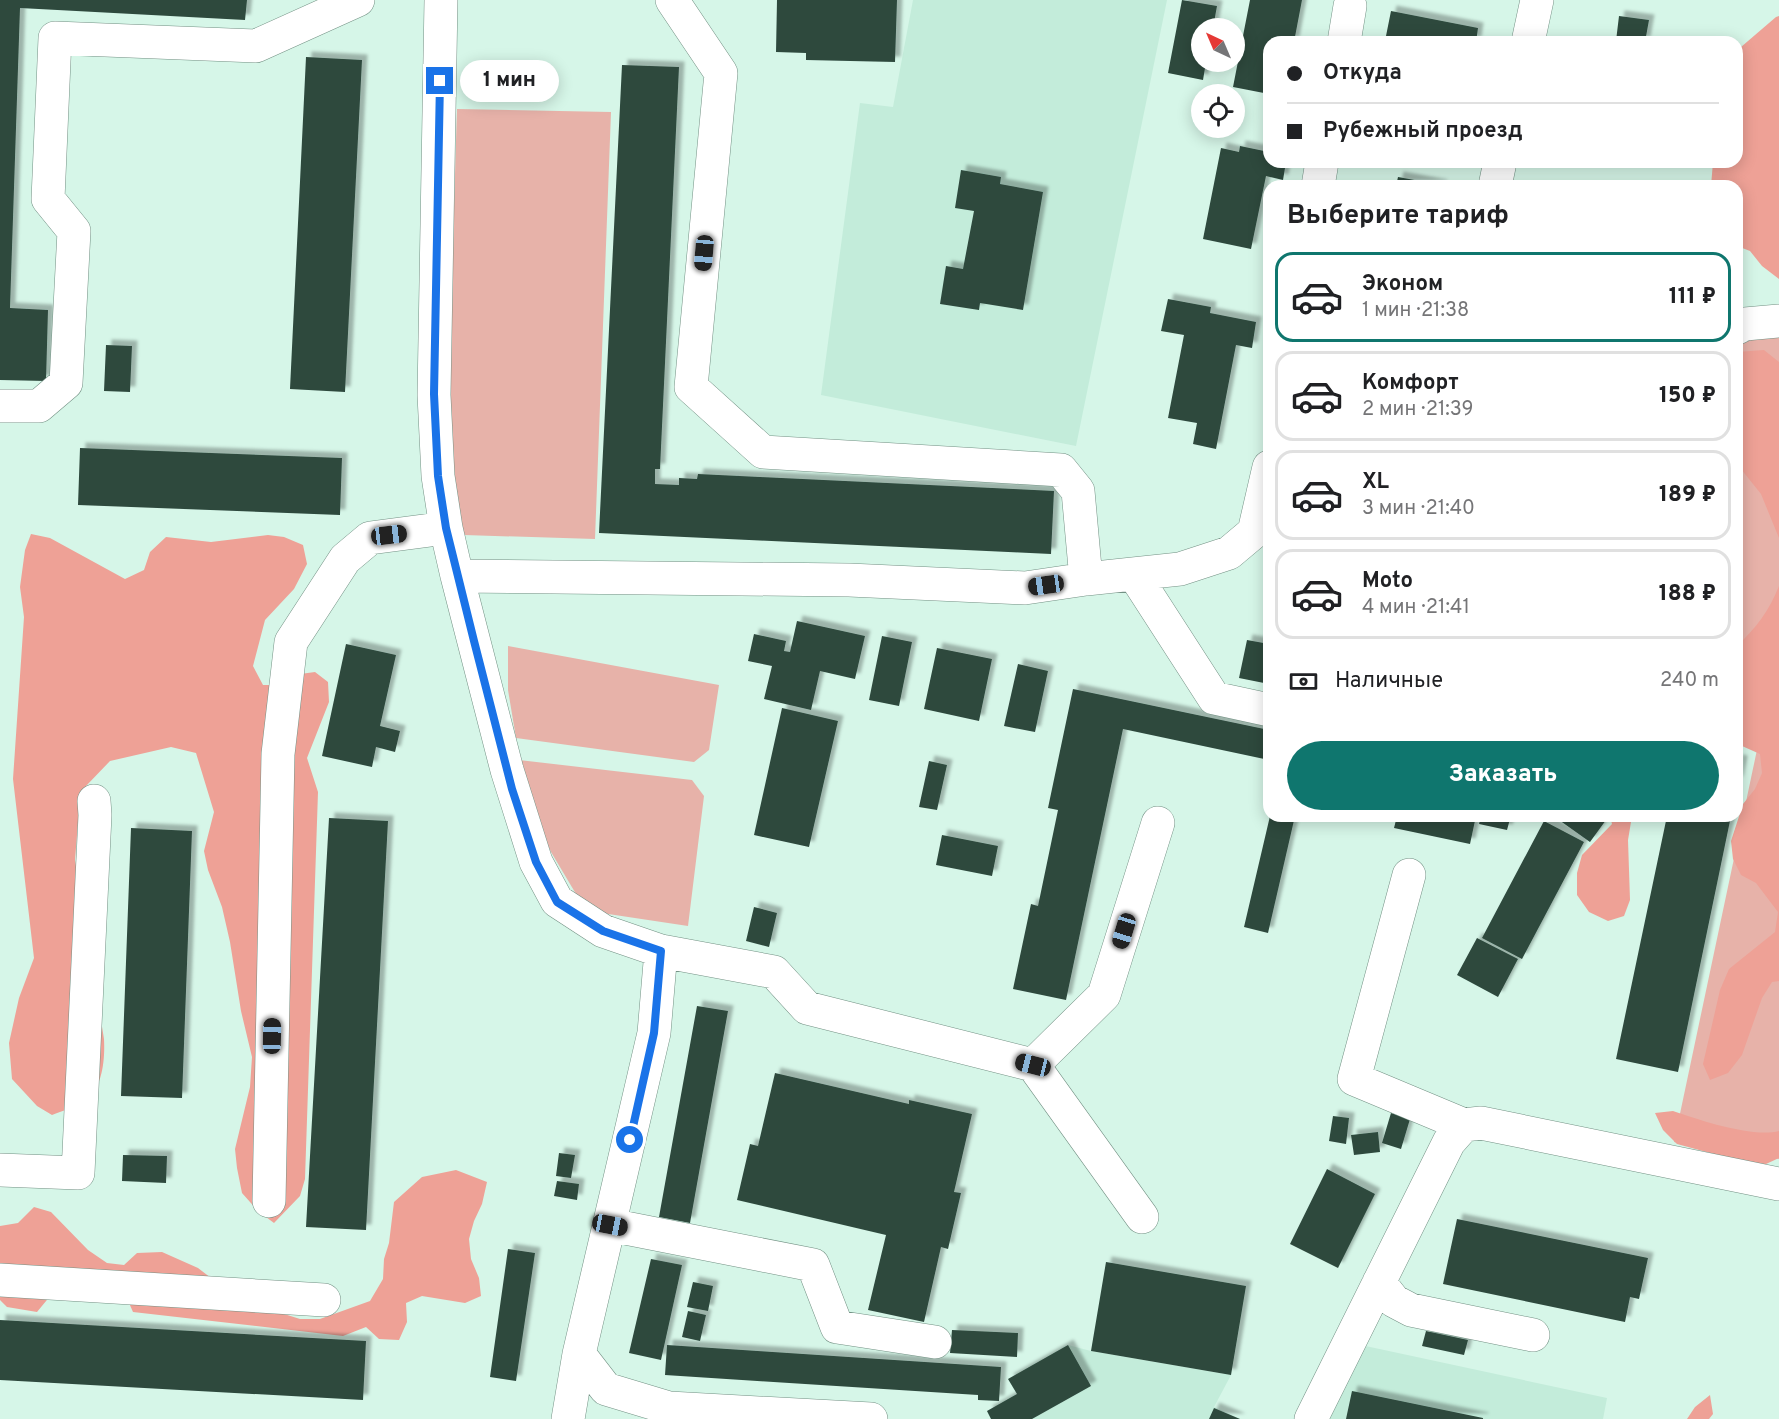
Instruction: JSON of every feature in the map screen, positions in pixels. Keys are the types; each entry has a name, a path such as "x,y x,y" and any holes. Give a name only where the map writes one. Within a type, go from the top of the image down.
{"street":[{"path":"0,406 39,406 66,383 74,231 48,199 56,38 256,46 358,0"},
{"path":"441,0 434,394 438,476 446,528 457,576 507,770 536,862 557,902 603,931 661,951 774,972 807,1008 1033,1065 1142,1217"},
{"path":"672,0 721,74 691,387 763,452 1061,470 1078,491 1086,579"},
{"path":"1529,36 1537,0"},
{"path":"1345,36 1350,6"},
{"path":"1743,325 1779,321"},
{"path":"457,576 849,580 1025,588 1180,569 1229,554 1254,532 1263,493"},
{"path":"269,1201 278,754 291,642 345,559 370,538 446,528"},
{"path":"1134,574 1214,698 1263,710"},
{"path":"0,1170 78,1173 94,801"},
{"path":"1033,1065 1104,995 1158,823"},
{"path":"1409,874 1354,1079 1464,1125 1481,1123 1779,1184"},
{"path":"568,1419 579,1354 654,1033 661,951"},
{"path":"1311,1419 1449,1142 1464,1125"},
{"path":"610,1225 813,1264 837,1327 935,1342"},
{"path":"0,1280 324,1300"},
{"path":"1379,1282 1394,1301 1411,1310 1533,1335"},
{"path":"579,1354 606,1389 669,1408 871,1419"}],"shaded area":[{"path":"913,0 1167,0 1076,446 821,395 860,103 893,107"},
{"path":"1779,16 1779,279 1762,266 1750,251 1743,248 1743,180 1712,180 1712,168 1743,168 1743,45"},
{"path":"457,109 611,112 595,539 464,535 452,471 449,370"},
{"path":"1752,335 1779,336 1779,1159 1674,1142 1758,745 1743,742 1743,340"},
{"path":"1764,350 1779,362 1779,538 1761,494 1743,472 1743,352"},
{"path":"31,534 50,538 125,579 144,570 150,552 166,537 211,542 268,535 284,537 303,545 307,564 294,589 265,620 253,666 263,685 279,685 293,675 315,672 328,682 329,702 307,758 318,792 305,1179 300,1196 274,1223 258,1211 242,1193 237,1168 235,1149 250,1087 252,1057 222,907 208,870 204,851 214,812 196,753 171,747 110,761 86,786 79,810 75,860 104,1039 104,1055 99,1081 84,1101 52,1115 37,1106 12,1079 9,1043 19,998 34,958 13,779 24,617 20,587 25,550"},
{"path":"1779,586 1779,981 1772,982 1762,998 1742,1055 1728,1073 1710,1080 1703,1064 1720,990 1729,969 1775,932 1778,912 1756,883 1741,875 1733,859 1731,841 1737,822 1743,822 1743,804 1755,789 1762,773 1760,754 1743,746 1743,640 1771,603"},
{"path":"508,646 719,685 709,750 694,762 516,738 508,690"},
{"path":"519,760 692,780 704,796 688,926 595,912 579,899 551,852 528,803"},
{"path":"1612,822 1631,822 1628,840 1630,900 1624,916 1608,921 1589,912 1577,895 1577,873 1582,855"},
{"path":"1673,1111 1741,1130 1768,1133 1779,1131 1779,1158 1766,1164 1747,1163 1677,1144 1663,1130 1655,1113"},
{"path":"456,1170 487,1182 482,1204 469,1239 471,1259 479,1278 481,1296 465,1303 422,1296 406,1303 407,1322 399,1340 379,1339 366,1327 343,1336 133,1312 118,1278 99,1269 66,1282 37,1312 7,1307 0,1300 0,1226 18,1223 34,1207 51,1212 88,1250 107,1263 124,1265 137,1253 162,1252 198,1268 246,1302 300,1319 320,1319 370,1301 383,1279 384,1259 389,1243 394,1202 422,1177"},
{"path":"1333,1339 1607,1398 1603,1419 1293,1419"},
{"path":"1068,1345 1231,1375 1214,1407 1240,1419 991,1419 987,1411 1017,1394 1008,1379"},
{"path":"1710,1395 1713,1414 1709,1419 1687,1419 1695,1407"}],"building":[{"path":"0,0 247,0 245,20 20,8 10,308 48,310 46,381 0,380"},
{"path":"777,0 897,0 895,62 806,60 806,53 776,52"},
{"path":"1182,0 1217,6 1215,18 1191,18 1191,72 1204,72 1203,80 1168,73"},
{"path":"1250,0 1302,0 1295,36 1263,36 1263,93 1245,89 1245,84 1234,84 1236,72 1245,72 1245,26"},
{"path":"1391,11 1478,28 1477,36 1386,36"},
{"path":"1619,16 1649,20 1646,36 1617,36"},
{"path":"306,57 362,60 345,392 290,389"},
{"path":"622,65 679,67 660,469 655,469 655,484 679,485 679,478 697,479 698,474 1054,491 1051,554 599,533"},
{"path":"1240,146 1263,151 1263,168 1285,168 1283,180 1266,176 1263,180 1263,191 1251,249 1203,239 1221,148 1239,152"},
{"path":"961,170 1001,177 1000,184 1043,192 1023,310 980,303 979,310 940,304 946,266 963,269 974,211 955,208"},
{"path":"1398,177 1414,180 1397,180"},
{"path":"1168,299 1211,307 1210,313 1256,322 1252,348 1236,345 1216,449 1193,444 1197,423 1168,418 1184,335 1161,331"},
{"path":"106,345 132,346 130,392 104,391"},
{"path":"80,448 342,458 340,515 78,505"},
{"path":"797,621 865,636 855,679 820,671 811,710 764,699 772,666 748,661 754,634 786,641 784,651 790,652"},
{"path":"882,636 912,642 899,706 869,700"},
{"path":"1247,640 1263,643 1263,683 1239,678"},
{"path":"346,644 396,655 380,726 400,731 395,752 376,747 372,767 322,756"},
{"path":"937,648 992,659 979,721 924,709"},
{"path":"1018,664 1048,671 1035,732 1004,726"},
{"path":"1073,689 1263,729 1263,759 1123,729 1066,1000 1013,989 1031,904 1038,906 1058,810 1048,808"},
{"path":"782,708 838,721 809,847 754,835"},
{"path":"929,761 947,765 937,810 919,807"},
{"path":"329,818 388,821 366,1230 306,1227"},
{"path":"1269,822 1294,822 1268,933 1244,927"},
{"path":"1396,822 1475,822 1470,844 1394,828"},
{"path":"1480,822 1509,822 1507,830 1479,824"},
{"path":"1543,822 1584,842 1522,959 1482,938"},
{"path":"1562,822 1605,822 1590,842"},
{"path":"1666,822 1730,822 1678,1072 1616,1059"},
{"path":"131,828 192,831 182,1098 121,1096"},
{"path":"942,835 998,846 992,876 936,865"},
{"path":"754,907 777,913 769,947 746,941"},
{"path":"1477,938 1518,959 1498,997 1457,975"},
{"path":"697,1006 728,1011 690,1223 659,1217"},
{"path":"775,1073 909,1104 909,1100 972,1114 954,1192 961,1193 948,1249 941,1247 924,1322 868,1310 886,1235 737,1200 750,1144 758,1146"},
{"path":"1391,1113 1410,1119 1401,1149 1382,1143"},
{"path":"1333,1116 1349,1118 1346,1144 1329,1141"},
{"path":"1378,1132 1380,1152 1354,1155 1351,1135"},
{"path":"559,1153 575,1155 571,1178 556,1176"},
{"path":"123,1155 167,1156 166,1183 122,1181"},
{"path":"1327,1169 1375,1194 1338,1268 1290,1244"},
{"path":"557,1181 579,1184 577,1200 554,1196"},
{"path":"1457,1219 1648,1258 1639,1299 1630,1297 1625,1322 1443,1284"},
{"path":"508,1249 535,1253 516,1381 490,1377"},
{"path":"651,1259 682,1265 661,1360 629,1353"},
{"path":"1106,1262 1246,1286 1231,1375 1091,1351"},
{"path":"693,1282 713,1286 708,1311 687,1307"},
{"path":"688,1311 706,1315 700,1341 682,1337"},
{"path":"0,1320 366,1341 363,1400 0,1380"},
{"path":"952,1330 1018,1333 1017,1357 950,1353"},
{"path":"1426,1331 1468,1340 1464,1355 1422,1346"},
{"path":"667,1345 1001,1367 999,1401 978,1400 978,1395 665,1375"},
{"path":"1068,1345 1091,1386 1032,1419 991,1419 987,1411 1017,1394 1008,1379"},
{"path":"1352,1391 1483,1418 1483,1419 1346,1419"},
{"path":"1214,1408 1240,1419 1209,1419"}],"route":[{"path":"440,81 434,394 438,476 446,528 507,770 536,862 557,902 603,931 661,951 654,1033 630,1140"}]}
